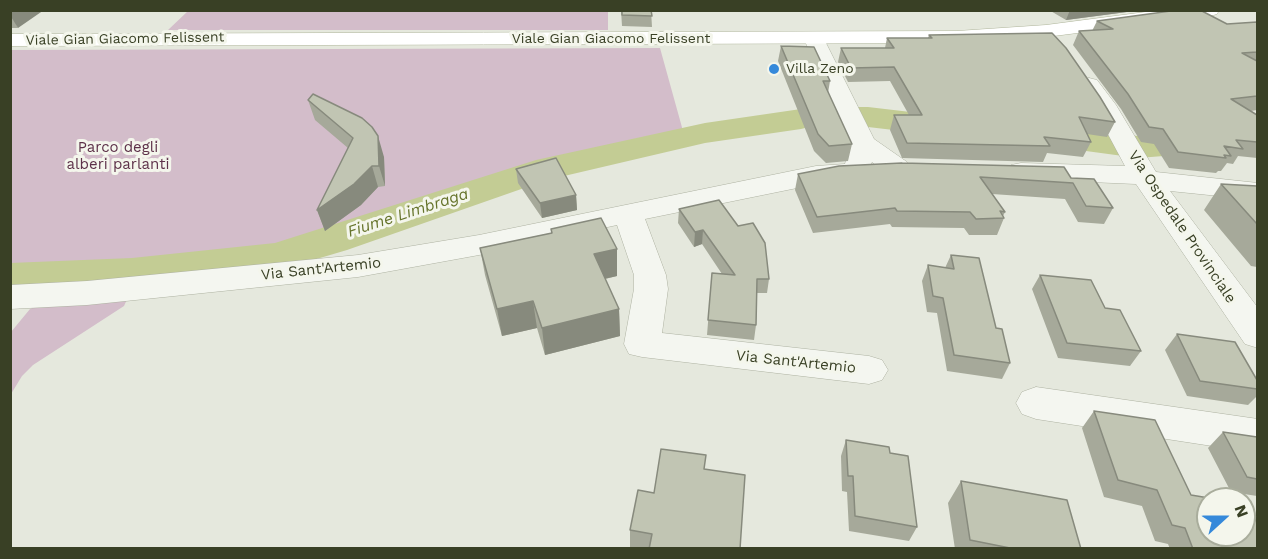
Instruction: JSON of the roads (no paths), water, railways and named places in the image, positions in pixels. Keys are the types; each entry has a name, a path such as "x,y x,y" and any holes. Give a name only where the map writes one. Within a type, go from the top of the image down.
{"main road":[{"name":"Viale Gian Giacomo Felissent","path":"10,40 957,37 1046,31 1210,10"}],"street":[{"name":"Via Ospedale Provinciale","path":"1046,31 1071,58 1107,110 1134,157 1257,335"},
{"path":"814,39 855,137"},
{"name":"Via Sant'Artemio","path":"10,297 87,293 358,266 479,245 816,174 855,137 909,169"},
{"path":"992,170 1134,157 1163,182 1257,192"},
{"name":"Via Sant'Artemio","path":"628,214 650,275 651,289 642,344 869,370"},
{"path":"1036,404 1257,436"}],"waterway":[{"name":"Fiume Limbraga","path":"828,117 868,117 953,127"},
{"name":"Fiume Limbraga","path":"10,278 132,273 276,257 332,241 536,171 705,133 801,119"},
{"name":"Fiume Limbraga","path":"1031,135 1138,147 1202,142 1258,144"}],"place":[{"name":"Villa Zeno","path":"774,69"}],"park label":[{"name":"Parco degli alberi parlanti","path":"118,156"}]}
